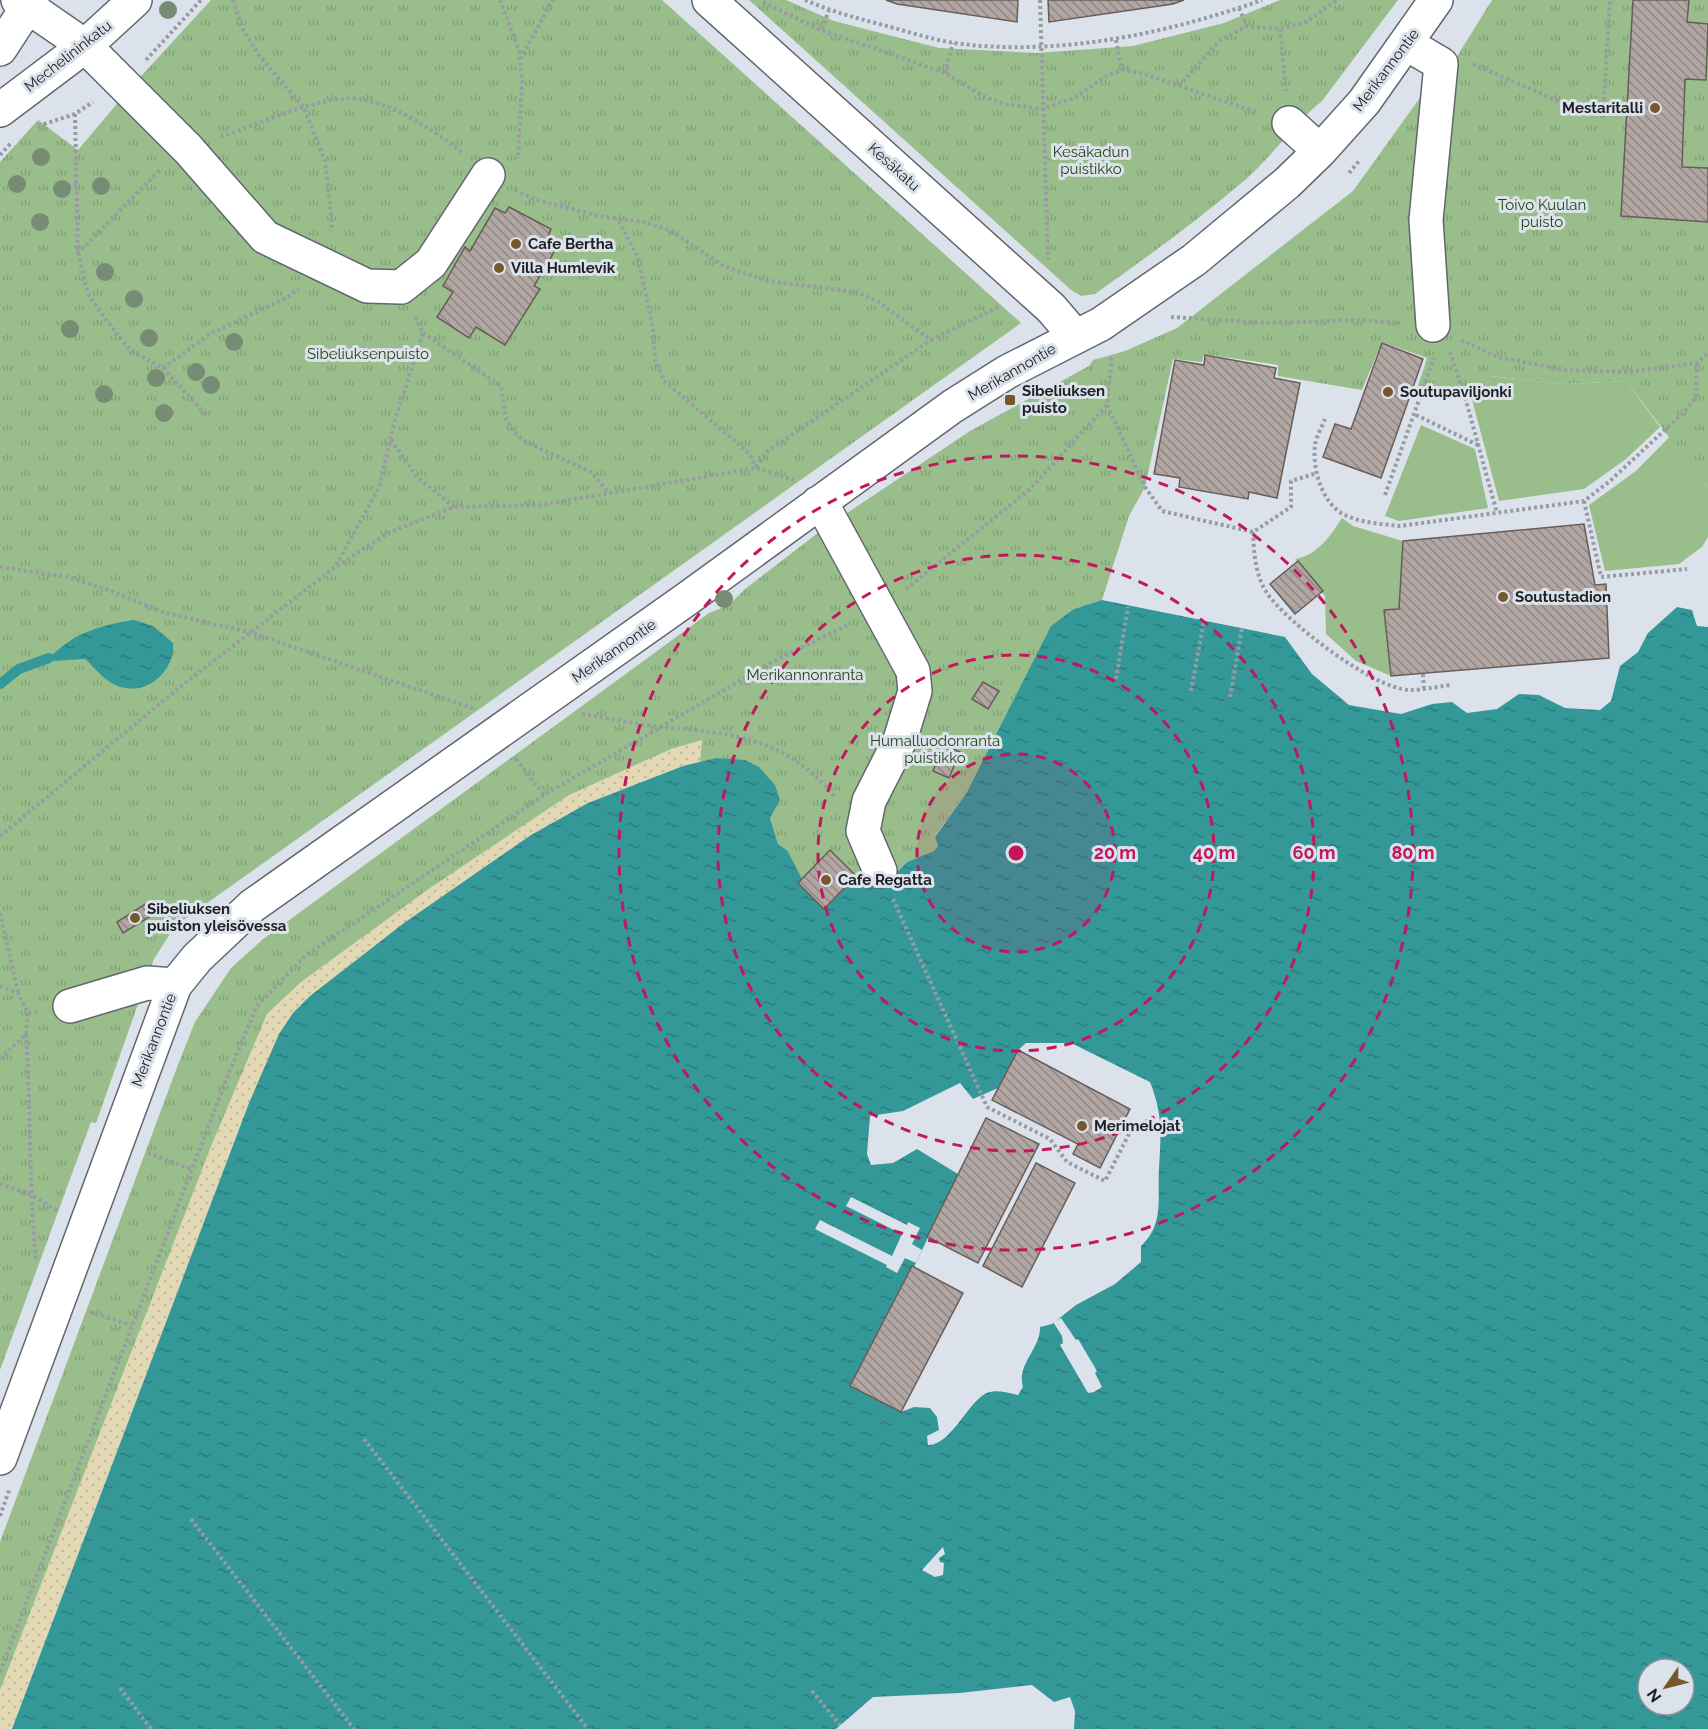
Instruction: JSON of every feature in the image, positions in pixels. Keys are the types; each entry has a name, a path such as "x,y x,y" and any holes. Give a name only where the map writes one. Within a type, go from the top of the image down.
{"street":[{"name":"Mechelininkatu","path":"0,110 86,46 135,0"},
{"name":"Kesäkatu","path":"709,0 1051,308 1075,336"},
{"name":"Merikannontie","path":"6,1470 175,985 197,958 252,906 684,602 810,493 1007,372 1101,324 1129,307 1194,260 1287,183 1320,151 1364,102 1436,0"},
{"path":"0,49 27,2 86,46 188,149 265,237 367,286 401,287 431,263 509,178"},
{"path":"1407,44 1441,64 1426,220 1438,340"},
{"path":"1289,123 1320,151"},
{"path":"810,493 829,517 913,671 915,691 900,740 868,801 863,831 880,871"},
{"path":"70,1006 147,983 175,985"}],"path":[{"path":"500,0 519,50 522,82 509,178"},
{"path":"520,59 553,0"},
{"path":"805,0 829,10 953,42 998,46 1116,40 1180,27 1262,0"},
{"path":"1041,0 1048,269"},
{"path":"1179,86 1220,40 1247,26 1280,29 1306,22 1337,0"},
{"path":"1441,64 1456,57 1556,100 1603,116 1610,0"},
{"path":"764,2 821,30 945,73 985,97 1004,104 1043,109 1076,97 1106,76 1122,70 1179,86 1289,123 1280,29"},
{"path":"1239,8 1247,26"},
{"path":"821,30 829,10"},
{"path":"1116,40 1122,70"},
{"path":"945,73 953,42"},
{"path":"68,186 77,183"},
{"path":"536,200 618,220 645,222 671,231 724,266 768,281 856,292 877,301 931,340"},
{"path":"618,220 638,258 653,329 655,359 664,381 750,454 756,468"},
{"path":"401,287 423,333 501,386 506,419 513,431 526,442 591,472 609,493"},
{"path":"756,468 768,451 931,340 1002,305"},
{"path":"334,568 379,488 423,333"},
{"path":"1385,495 1416,415 1438,340"},
{"path":"1438,340 1478,445 1497,513"},
{"path":"1114,346 1107,405 1146,488 1162,511 1253,532 1291,507 1292,481 1317,473"},
{"path":"1326,419 1315,444 1317,473 1322,492 1343,514 1371,523 1400,526 1584,501 1610,481 1696,397 1697,363"},
{"path":"163,368 208,417"},
{"path":"0,1672 192,1169 257,1006 305,956 544,795 772,662 880,609 1029,490 1107,405"},
{"path":"1416,415 1478,445"},
{"path":"391,440 417,477 454,507"},
{"path":"0,836 123,732 334,568 390,532 454,507 541,505 756,468 810,493"},
{"path":"1584,501 1601,577 1687,569"},
{"path":"1253,532 1254,562 1266,592 1286,617 1337,656 1374,679 1407,690 1450,685"},
{"path":"0,567 68,578 111,591 162,612 252,633 473,708 478,712"},
{"path":"1116,678 1128,607"},
{"path":"1191,691 1204,621"},
{"path":"1230,697 1242,628"},
{"path":"1423,674 1424,688"},
{"path":"574,712 658,727 722,732 767,744 816,777 863,831"},
{"path":"516,758 544,795"},
{"path":"880,871 987,1107 1050,1139 1067,1162 1105,1181 1130,1132"},
{"path":"0,913 18,993 28,1013 26,1034 32,1115 30,1194 37,1270"},
{"path":"0,986 18,993"},
{"path":"28,1013 70,1006"},
{"path":"0,1059 26,1034"},
{"path":"147,1153 192,1169"},
{"path":"0,1184 30,1194 59,1212"},
{"path":"364,1439 588,1729"},
{"path":"0,1516 6,1470"},
{"path":"191,1519 354,1729"},
{"path":"120,1688 151,1729"},
{"path":"812,1691 840,1725"}],"green space":[{"name":"Sibeliuksenpuisto","path":"211,0 662,0 1021,323 175,926 154,959 96,1123 91,1122 0,1370 0,162 38,120 78,150 132,86"},
{"name":"Kesäkadun puistikko","path":"749,0 786,0 834,21 939,48 1036,53 1133,46 1224,23 1280,0 1398,0 1322,101 1255,171 1209,210 1134,266 1095,294 1081,296 1070,289"},
{"path":"1492,0 1708,0 1708,488 1626,381 1563,384 1491,376 1490,393 1465,397 1415,395 1427,358 1382,342 1362,390 1278,376 1278,365 1204,354 1202,362 1173,359 1145,487 1129,516 1102,600 1074,609 967,792 935,836 938,846 934,851 907,862 895,874 824,909 798,883 787,850 778,844 770,818 779,800 717,758 700,762 702,740 671,749 569,795 430,888 301,982 267,1014 212,1144 0,1690 0,1542 195,1022 231,968 262,940 709,613 729,605 745,589 823,529 970,431 1089,366 1093,360 1125,351 1177,328 1353,191 1427,88 1451,66"},
{"path":"1490,376 1563,384 1626,381 1660,427 1626,459 1584,489 1499,501 1471,396 1490,393"},
{"path":"1694,412 1697,473 1708,488 1708,537 1702,547 1679,564 1605,571 1589,505 1636,471"},
{"path":"1421,425 1475,449 1488,508 1399,521 1385,516"},
{"path":"1342,518 1353,526 1403,541 1399,609 1384,611 1391,676 1356,661 1326,634 1325,596 1295,559 1317,549"}],"sand":[{"path":"702,740 700,762 683,766 588,803 531,835 404,924 310,996 293,1013 249,1103 12,1729 0,1729 0,1690 212,1144 267,1014 301,982 430,888 569,795 671,749"}],"water":[{"path":"1102,600 1285,637 1312,674 1349,705 1401,714 1432,704 1452,702 1467,713 1497,709 1519,694 1539,695 1565,708 1600,710 1611,701 1620,666 1638,652 1648,633 1677,607 1692,610 1697,626 1708,627 1708,1729 1074,1729 1075,1711 1070,1697 1054,1702 1032,1685 960,1693 873,1697 836,1729 12,1729 249,1103 279,1034 293,1013 310,996 404,923 531,835 588,803 683,766 716,758 745,760 759,767 775,785 780,800 770,818 778,844 787,850 802,879 798,883 825,908 851,881 866,888 895,874 907,862 934,851 938,846 935,837 967,792 1051,626 1074,609","holes":["1026,1043 1071,1043 1150,1082 1160,1125 1159,1199 1154,1228 1141,1246 1141,1262 1115,1284 1076,1305 1052,1324 1040,1327 1037,1342 1023,1371 1023,1387 1018,1395 996,1391 983,1395 945,1438 928,1445 927,1436 939,1430 937,1417 930,1408 914,1407 901,1412 850,1385 916,1263 958,1174 917,1149 893,1163 871,1165 867,1154 870,1116 903,1111 960,1083 973,1099 998,1088 1018,1050","943,1547 945,1554 939,1558 940,1562 944,1563 943,1575 935,1577 922,1570"]},
{"path":"134,620 153,626 173,643 173,652 166,669 153,682 135,688 120,687 103,677 85,659 54,661 49,658 78,636"}],"pier":[{"path":"851,1197 907,1225 908,1222 920,1228 912,1244 922,1250 916,1263 905,1258 897,1273 886,1267 887,1265 815,1229 820,1220 892,1256 902,1234 846,1206"},
{"path":"1061,1318 1076,1340 1078,1339 1097,1371 1095,1373 1102,1387 1094,1392 1088,1393 1060,1345 1063,1343 1062,1336 1053,1322"}],"building":[{"path":"886,0 1018,0 1017,22 897,4"},
{"path":"1048,0 1184,0 1173,4 1049,22"},
{"name":"Mestaritalli","path":"1633,0 1689,0 1687,22 1708,24 1706,80 1685,79 1682,167 1708,168 1708,222 1621,216"},
{"name":"Villa Humlevik","path":"509,207 551,229 548,236 560,242 534,286 540,289 505,345 476,327 469,338 437,317 453,292 443,286 465,247 470,251 495,208 505,213"},
{"name":"Soutupaviljonki","path":"1382,343 1423,359 1381,478 1323,457 1335,424 1351,429"},
{"path":"1205,355 1276,368 1274,378 1300,383 1277,498 1249,492 1248,499 1179,487 1180,478 1154,474 1175,360 1204,365"},
{"name":"Soutustadion","path":"1584,524 1595,585 1606,584 1609,658 1391,676 1384,610 1399,609 1403,541"},
{"path":"1298,561 1323,591 1295,614 1270,584"},
{"path":"983,682 999,691 988,709 972,699"},
{"path":"944,745 960,752 949,778 933,771"},
{"name":"Cafe Regatta","path":"830,850 856,876 824,909 798,883"},
{"name":"Sibeliuksen puiston yleisövessa","path":"147,903 154,914 123,933 117,922"},
{"name":"Merimelojat","path":"1018,1050 1130,1109 1100,1168 1073,1154 1078,1144 992,1100"},
{"path":"986,1118 1039,1144 978,1263 927,1237"},
{"path":"1036,1163 1075,1183 1022,1287 983,1266"},
{"path":"912,1266 963,1293 901,1412 850,1386"}],"waterway":[{"path":"0,684 19,669 49,658"}],"place":[{"name":"Mestaritalli","path":"1655,108"},
{"name":"Cafe Bertha","path":"516,244"},
{"name":"Villa Humlevik","path":"499,268"},
{"name":"Soutupaviljonki","path":"1388,392"},
{"name":"Sibeliuksen puisto","path":"1010,400"},
{"name":"Soutustadion","path":"1503,597"},
{"name":"Cafe Regatta","path":"826,880"},
{"name":"Sibeliuksen puiston yleisövessa","path":"135,918"},
{"name":"Merimelojat","path":"1082,1126"}],"park label":[{"name":"Toivo Kuulan puisto","path":"1542,214"},
{"name":"Merikannonranta","path":"805,675"},
{"name":"Humalluodonranta puistikko","path":"935,750"}]}
